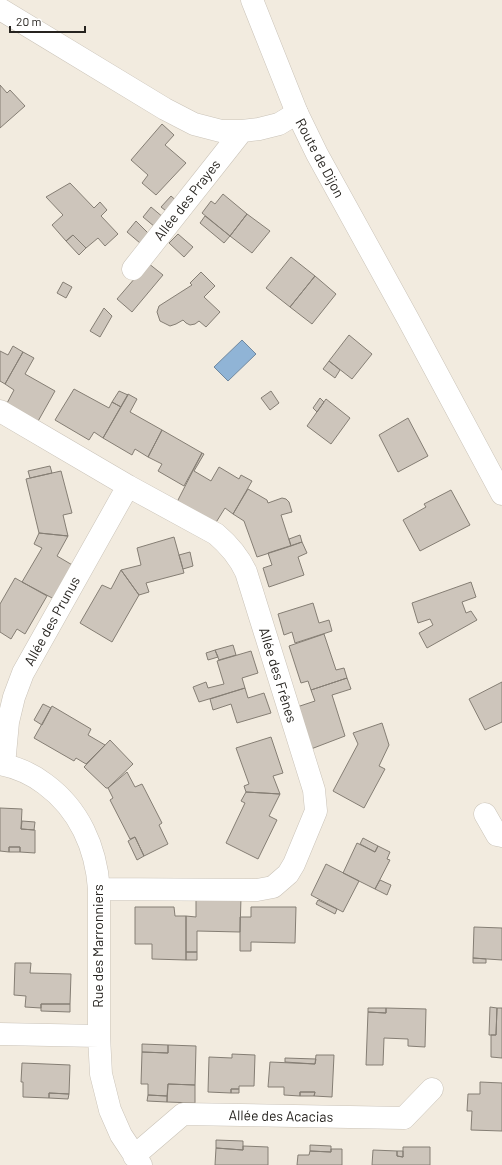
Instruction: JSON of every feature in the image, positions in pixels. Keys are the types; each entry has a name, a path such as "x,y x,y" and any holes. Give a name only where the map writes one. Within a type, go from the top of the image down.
{"street":[{"path":"252,0 296,113"},
{"name":"Route de Dijon","path":"0,9 165,109 194,124 221,131 258,130 278,124 296,113 502,494"},
{"name":"Allée des Prayes","path":"133,269 242,131"},
{"name":"Allée des Frênes","path":"0,411 128,486 216,534 227,543 241,562 246,572 314,790 316,811 294,864 288,874 273,887 257,890 99,889"},
{"name":"Allée des Prunus","path":"2,765 8,722 14,697 23,673 128,486"},
{"name":"Rue des Marronniers","path":"2,765 25,772 38,779 63,799 74,812 84,829 92,850 97,869 99,889 99,1036 101,1074 110,1110 121,1135 138,1161"},
{"path":"485,814 497,834 502,836"},
{"path":"0,1034 99,1036"},
{"name":"Allée des Acacias","path":"138,1161 183,1114 404,1118 432,1089"}],"water":[{"path":"242,340 256,354 228,381 214,367"}],"building":[{"path":"0,85 7,93 10,90 25,106 0,128"},
{"path":"162,124 174,135 165,145 186,163 156,195 142,183 148,175 131,160"},
{"path":"70,183 94,208 100,202 107,210 101,216 118,234 105,246 98,238 86,248 73,235 66,241 52,225 63,215 46,197"},
{"path":"223,194 247,214 230,236 202,213 211,201 215,204"},
{"path":"171,196 180,204 170,214 161,207"},
{"path":"151,207 164,218 155,227 143,217"},
{"path":"247,214 270,231 252,253 230,236"},
{"path":"205,216 230,236 224,243 200,223"},
{"path":"136,221 149,234 140,243 127,232"},
{"path":"178,234 193,247 184,257 169,243"},
{"path":"73,235 86,248 79,255 66,241"},
{"path":"291,257 315,276 290,307 266,288"},
{"path":"148,263 163,275 132,312 117,299"},
{"path":"201,272 215,286 204,297 220,312 206,327 199,321 190,325 183,320 170,326 160,321 157,312 159,306 192,285 190,283"},
{"path":"315,276 336,294 312,324 290,307"},
{"path":"63,282 72,287 66,298 57,293"},
{"path":"104,308 112,316 100,337 90,331"},
{"path":"349,335 372,354 352,379 329,361"},
{"path":"13,346 23,352 5,384 0,381 0,351 8,355"},
{"path":"23,352 34,358 25,374 55,391 37,423 6,405 14,390 5,384"},
{"path":"329,361 340,370 335,378 323,369"},
{"path":"74,389 109,408 112,402 121,407 103,438 94,432 89,440 55,420"},
{"path":"119,391 128,395 121,407 112,402"},
{"path":"271,391 279,403 270,410 261,398"},
{"path":"128,394 137,399 130,412 162,430 148,457 135,449 132,455 103,438"},
{"path":"320,398 324,402 317,412 313,408"},
{"path":"326,399 350,418 331,444 307,426"},
{"path":"408,418 428,456 398,472 379,435"},
{"path":"162,430 202,453 184,486 158,471 162,464 148,457"},
{"path":"202,453 204,454 194,471 211,481 219,467 239,479 241,475 252,481 233,514 225,508 215,524 177,502"},
{"path":"50,466 52,473 30,478 28,471"},
{"path":"61,471 72,513 63,515 68,536 39,533 26,479"},
{"path":"248,489 267,500 268,503 282,498 289,502 292,512 281,515 291,546 257,557 244,521 233,514"},
{"path":"451,490 470,525 420,551 403,520 426,507 424,504"},
{"path":"39,533 68,536 57,556 74,566 54,599 22,582 42,548 34,544"},
{"path":"300,535 302,542 291,546 289,539"},
{"path":"174,537 184,573 146,583 149,592 139,595 121,570 141,565 137,548"},
{"path":"302,542 307,553 298,557 304,575 269,587 263,568 272,565 268,553"},
{"path":"190,552 193,566 183,569 179,555"},
{"path":"121,570 139,595 112,642 80,623 102,585 111,589"},
{"path":"15,578 47,596 25,634 17,629 11,639 0,632 0,604"},
{"path":"471,582 476,597 462,602 466,613 471,611 477,620 427,648 419,633 433,625 430,619 418,623 412,603"},
{"path":"313,603 319,623 329,620 332,631 295,643 292,632 284,635 278,614"},
{"path":"324,634 336,670 344,668 347,678 311,690 308,681 301,683 289,646"},
{"path":"233,645 236,655 219,660 215,650"},
{"path":"215,650 218,657 208,660 206,653"},
{"path":"251,651 258,673 242,678 245,688 199,702 193,687 206,682 208,688 224,684 217,661"},
{"path":"347,678 351,689 332,695 345,736 311,749 297,707 315,701 311,690"},
{"path":"502,682 502,722 485,730 469,699"},
{"path":"245,688 248,698 264,693 271,713 237,723 231,704 213,710 210,699"},
{"path":"43,704 51,708 42,725 34,720"},
{"path":"52,706 91,729 88,735 105,745 86,764 76,758 74,761 34,738"},
{"path":"382,723 389,745 379,766 385,769 364,808 333,791 358,744 353,733"},
{"path":"271,737 283,773 273,776 280,794 246,792 244,786 249,784 236,748"},
{"path":"110,740 133,764 108,788 106,788 84,767"},
{"path":"127,772 135,787 142,784 162,823 159,825 168,844 144,856 135,837 130,839 110,800 113,798 108,788"},
{"path":"246,792 280,794 269,816 277,820 258,859 226,843 245,803 241,801"},
{"path":"0,808 22,809 21,829 35,830 35,853 20,852 20,847 9,847 9,852 0,851"},
{"path":"22,821 35,822 34,830 21,829"},
{"path":"135,837 144,856 137,860 128,841"},
{"path":"363,838 378,846 375,852 360,844"},
{"path":"357,843 375,852 378,846 390,852 387,859 390,860 375,889 343,873"},
{"path":"9,847 20,847 20,852 9,852"},
{"path":"326,864 359,881 343,912 311,895"},
{"path":"380,880 391,885 387,895 375,889"},
{"path":"241,897 240,932 197,931 197,952 186,952 186,916 196,917 196,898"},
{"path":"318,900 337,909 335,914 316,904"},
{"path":"135,907 174,907 175,916 186,916 186,960 152,959 152,944 135,944"},
{"path":"251,907 296,907 295,943 251,942 251,951 240,951 240,917 251,917"},
{"path":"474,927 502,928 502,960 473,958"},
{"path":"186,952 197,952 197,960 186,960"},
{"path":"473,958 486,959 486,963 473,963"},
{"path":"15,963 31,963 30,973 71,974 70,1004 41,1004 41,1008 25,1007 26,996 14,995"},
{"path":"41,1004 70,1004 70,1012 41,1011"},
{"path":"490,1007 497,1008 496,1035 489,1035"},
{"path":"368,1008 386,1008 386,1013 368,1012"},
{"path":"386,1008 426,1009 425,1047 408,1046 408,1039 384,1038 383,1065 366,1065 368,1012 386,1013"},
{"path":"497,1008 502,1008 502,1058 491,1057 491,1035 496,1035"},
{"path":"142,1044 168,1045 168,1053 142,1052"},
{"path":"168,1045 196,1046 195,1085 168,1084 167,1096 148,1095 148,1084 141,1084 142,1052 168,1053"},
{"path":"232,1054 255,1055 254,1086 239,1086 239,1089 231,1089 231,1093 208,1092 209,1057 232,1058"},
{"path":"316,1055 334,1055 332,1097 314,1096 315,1092 300,1092 300,1096 284,1095 284,1087 268,1087 270,1062 315,1064"},
{"path":"285,1058 316,1059 315,1064 285,1062"},
{"path":"22,1063 70,1065 69,1094 49,1093 49,1098 23,1097 23,1082 21,1082"},
{"path":"480,1082 502,1083 502,1131 471,1130 472,1111 467,1111 468,1094 480,1094"},
{"path":"168,1084 195,1085 195,1103 167,1102"},
{"path":"231,1089 239,1089 239,1093 231,1093"},
{"path":"300,1092 315,1092 314,1096 300,1096"},
{"path":"49,1093 69,1094 68,1099 49,1098"},
{"path":"148,1095 167,1096 167,1102 147,1101"},
{"path":"216,1140 243,1141 243,1150 216,1148"},
{"path":"310,1145 331,1146 331,1152 310,1151"},
{"path":"243,1146 268,1147 268,1165 215,1165 216,1148 243,1150"},
{"path":"403,1147 430,1147 430,1165 372,1165 373,1150 397,1151 397,1156 403,1157"},
{"path":"331,1149 342,1149 342,1165 297,1165 298,1155 309,1155 310,1151 331,1152"},
{"path":"397,1151 403,1151 403,1157 397,1156"}]}
